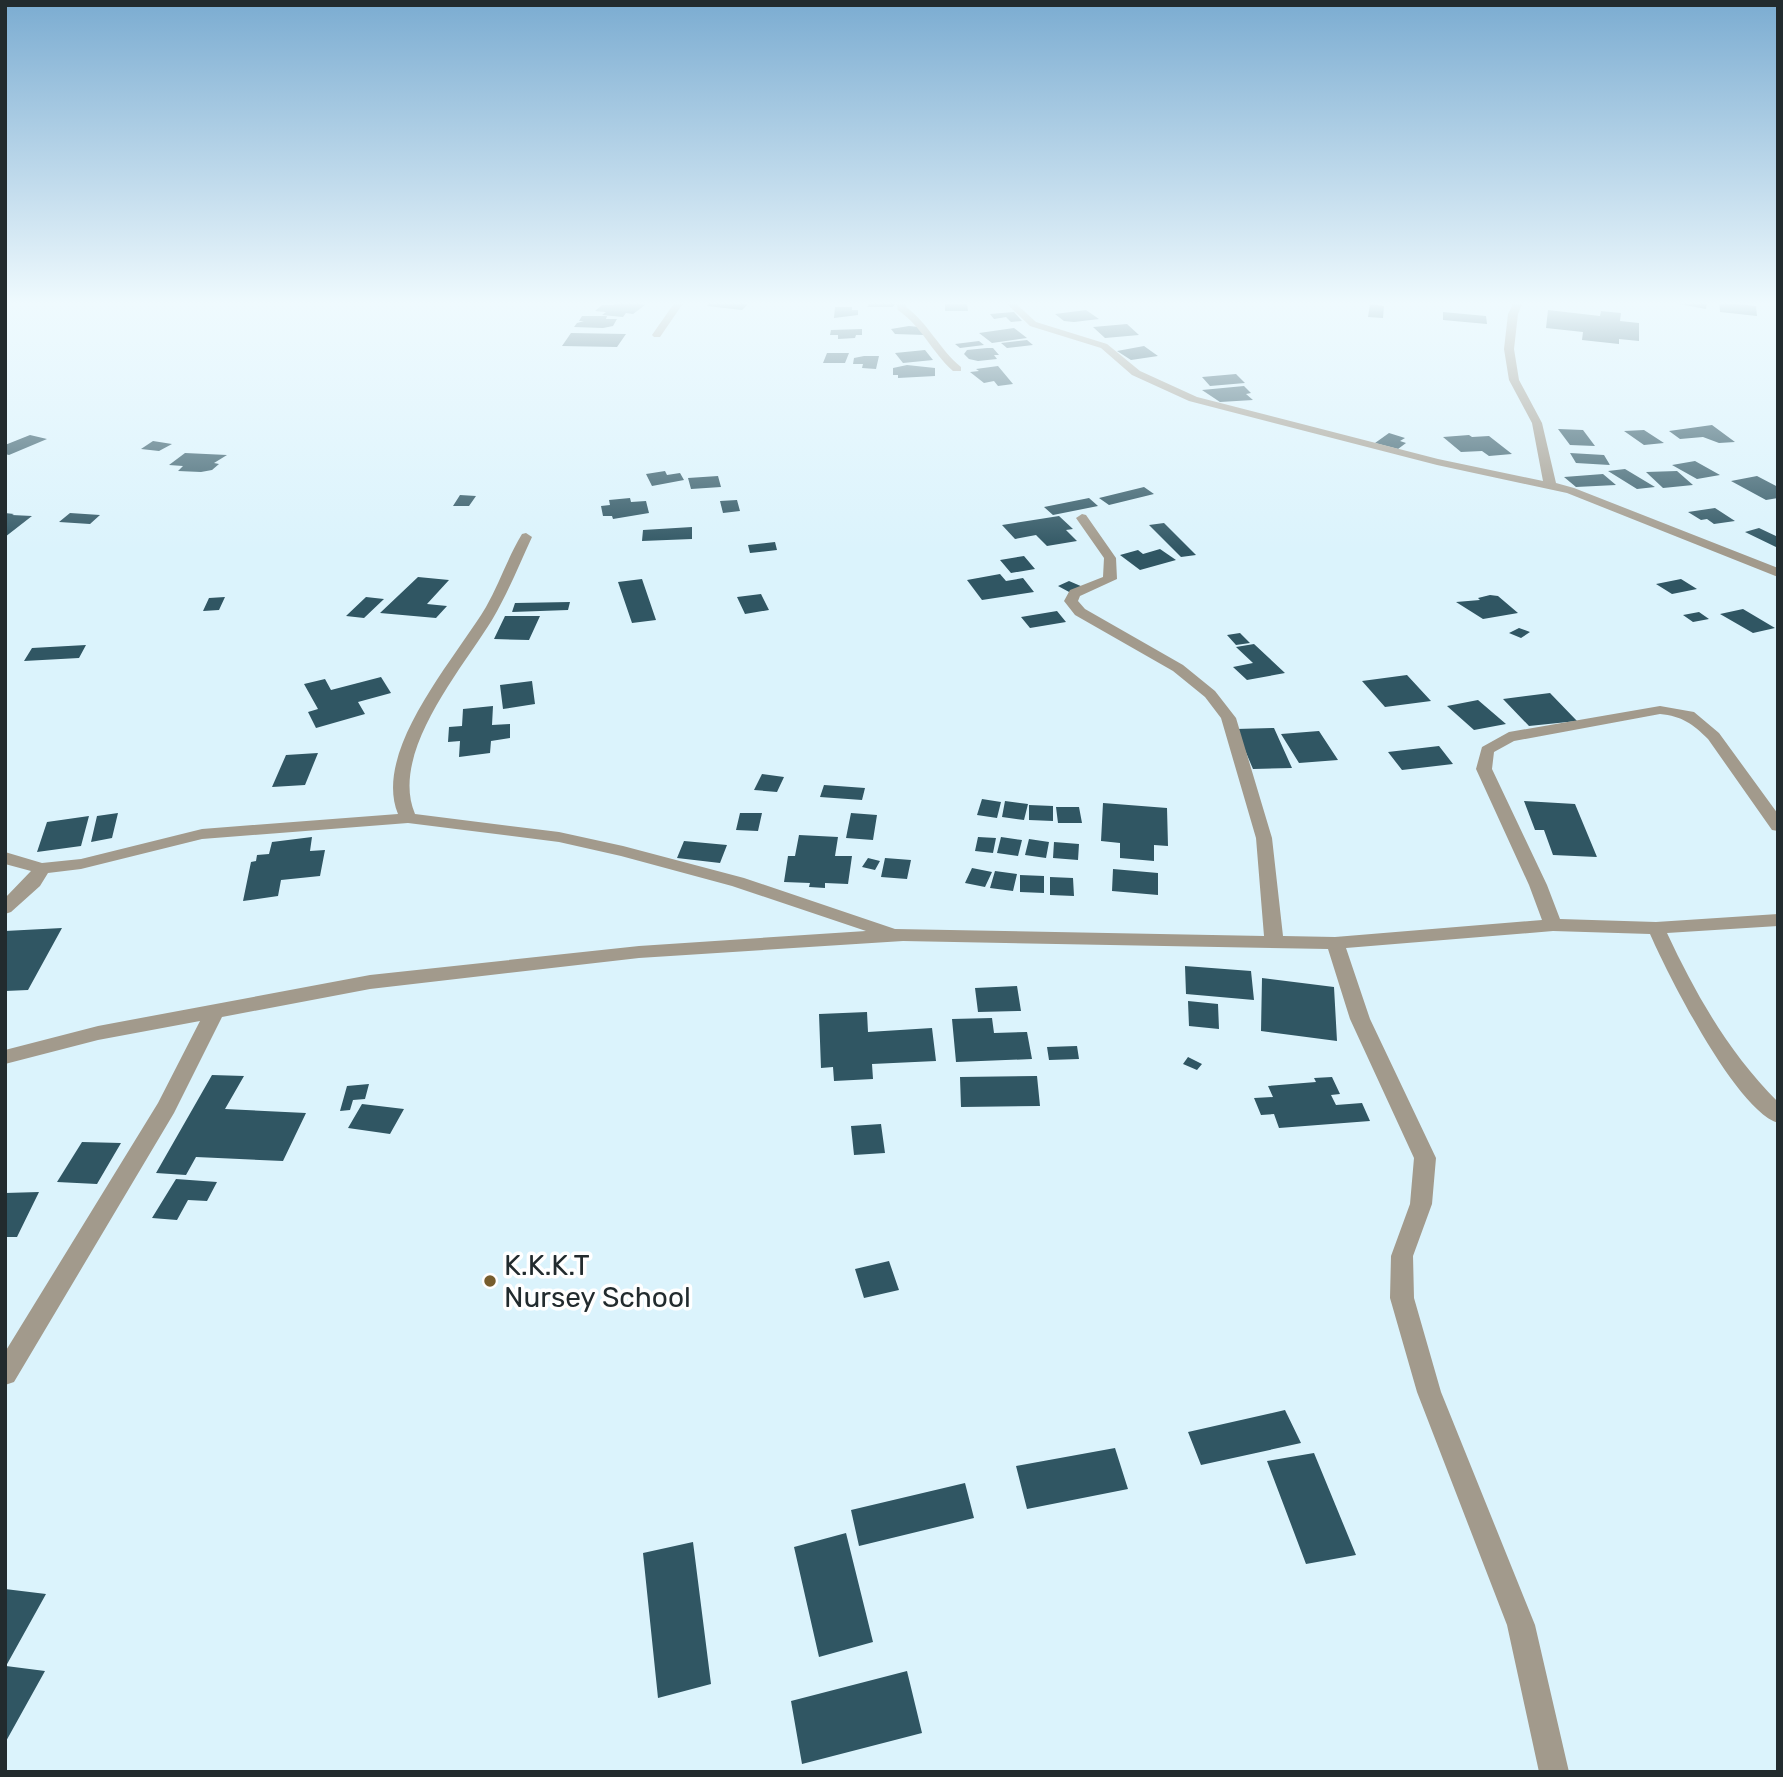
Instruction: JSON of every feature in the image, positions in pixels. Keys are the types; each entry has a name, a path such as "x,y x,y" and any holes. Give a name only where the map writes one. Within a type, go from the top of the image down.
{"street":[{"path":"1157,385 1193,399 1437,463 1550,485 1607,504 1778,573"},
{"path":"1517,385 1537,423 1550,485"},
{"path":"1082,518 1110,558 1110,579 1075,593 1071,601 1080,612 1178,668 1210,694 1228,718 1264,838 1274,941"},
{"path":"408,818 400,795 401,777 408,752 426,710 461,660 497,599 526,537"},
{"path":"1553,925 1538,885 1484,769 1487,750 1509,737 1660,710 1678,711 1694,717 1713,734 1778,825"},
{"path":"5,857 42,869 81,864 202,834 408,818 559,837 623,851 738,883 837,917 903,935"},
{"path":"5,908 34,882 42,869"},
{"path":"5,1057 98,1033 370,982 639,952 903,935 1335,943 1553,925 1656,928 1778,920"},
{"path":"1656,928 1709,1034 1763,1101 1778,1115"},
{"path":"1335,943 1360,1019 1425,1158 1421,1204 1402,1256 1402,1298 1429,1392 1521,1625 1554,1772"},
{"path":"5,1374 167,1107 215,1011"}],"building":[{"path":"1244,386 1251,393 1246,394 1253,400 1220,402 1202,390"},
{"path":"1712,425 1735,442 1719,443 1703,437 1680,439 1669,431"},
{"path":"1558,429 1583,430 1595,446 1570,445"},
{"path":"1644,430 1664,443 1644,445 1624,431"},
{"path":"1389,433 1405,438 1400,441 1406,443 1398,449 1375,443"},
{"path":"30,435 47,439 9,455 5,454 5,445"},
{"path":"1489,436 1512,454 1489,456 1482,451 1461,452 1443,437"},
{"path":"153,441 172,444 159,451 141,449"},
{"path":"185,453 227,455 214,463 219,464 212,470 201,472 178,471 183,466 169,465"},
{"path":"1570,453 1604,455 1610,465 1576,463"},
{"path":"1695,461 1720,475 1697,479 1672,465"},
{"path":"1625,469 1655,487 1637,489 1608,471"},
{"path":"665,471 667,475 680,473 684,480 652,486 646,474"},
{"path":"1677,471 1693,485 1663,488 1646,472"},
{"path":"1603,474 1616,485 1576,487 1564,477"},
{"path":"718,476 721,487 691,489 688,478"},
{"path":"1757,476 1778,487 1778,498 1766,500 1731,481"},
{"path":"1144,487 1154,494 1109,505 1099,498"},
{"path":"460,495 476,496 469,506 453,506"},
{"path":"630,498 631,502 646,501 649,513 613,519 612,516 603,516 601,506 610,505 609,500"},
{"path":"1089,498 1098,506 1053,515 1044,507"},
{"path":"737,500 740,511 723,513 720,501"},
{"path":"1715,508 1735,521 1714,524 1688,512"},
{"path":"5,513 14,514 12,515 32,516 5,537"},
{"path":"70,513 100,515 90,524 59,522"},
{"path":"1059,516 1073,529 1066,530 1077,541 1047,546 1036,535 1015,539 1002,525"},
{"path":"1164,523 1196,555 1181,557 1149,525"},
{"path":"692,527 692,539 642,541 643,530"},
{"path":"1759,528 1778,537 1778,548 1745,532"},
{"path":"775,542 777,550 750,553 748,545"},
{"path":"1160,549 1176,560 1140,570 1120,555 1138,550 1143,554"},
{"path":"1024,556 1035,569 1011,573 1000,560"},
{"path":"1000,574 1006,581 1023,578 1034,592 982,600 967,580"},
{"path":"418,577 449,580 427,604 447,606 436,618 380,613"},
{"path":"642,579 656,620 632,623 618,582"},
{"path":"1681,579 1697,589 1672,594 1656,584"},
{"path":"1069,581 1083,587 1071,593 1058,586"},
{"path":"761,594 769,610 745,614 737,597"},
{"path":"1498,596 1518,613 1483,619 1456,602 1480,600 1478,598"},
{"path":"225,597 219,610 203,611 209,598"},
{"path":"366,597 384,599 364,618 346,616"},
{"path":"570,602 568,610 512,612 515,603"},
{"path":"1743,609 1775,628 1753,633 1720,614"},
{"path":"1057,611 1066,622 1030,628 1021,617"},
{"path":"1699,612 1709,619 1693,622 1683,615"},
{"path":"505,616 540,616 529,640 494,639"},
{"path":"1519,628 1530,632 1521,638 1509,633"},
{"path":"1240,633 1250,643 1236,645 1227,635"},
{"path":"1254,644 1285,673 1247,680 1233,667 1253,663 1236,647"},
{"path":"86,645 79,658 24,661 32,648"},
{"path":"1407,675 1431,701 1385,707 1362,681"},
{"path":"381,677 391,693 358,702 365,714 316,728 308,712 318,709 304,684 325,679 331,690"},
{"path":"532,681 535,704 503,709 500,685"},
{"path":"1550,693 1577,721 1529,726 1503,699"},
{"path":"1478,700 1506,724 1474,730 1447,706"},
{"path":"493,706 492,725 510,724 510,738 491,741 490,753 459,757 460,741 448,742 449,727 462,726 463,709"},
{"path":"1274,728 1292,768 1253,769 1236,729"},
{"path":"1319,731 1338,760 1299,763 1281,734"},
{"path":"1439,746 1453,764 1402,770 1388,752"},
{"path":"318,753 305,785 272,787 286,755"},
{"path":"762,774 784,777 777,792 754,790"},
{"path":"824,785 865,788 862,800 820,797"},
{"path":"982,799 1001,802 997,818 977,815"},
{"path":"1005,801 1028,804 1024,820 1002,817"},
{"path":"1524,801 1575,804 1597,857 1553,855 1544,830 1535,830"},
{"path":"1103,803 1167,808 1168,846 1154,845 1154,861 1120,858 1120,843 1101,841"},
{"path":"1029,805 1053,806 1053,821 1029,820"},
{"path":"1056,807 1079,807 1082,823 1058,823"},
{"path":"118,813 112,838 91,842 97,816"},
{"path":"740,813 762,813 758,831 736,830"},
{"path":"851,813 877,815 873,840 846,838"},
{"path":"89,816 81,846 37,852 47,822"},
{"path":"799,835 838,837 835,856 852,856 848,884 825,883 825,888 809,887 810,883 784,882 788,856 795,856"},
{"path":"312,837 310,851 325,850 320,876 281,880 278,896 243,901 251,862 256,861 257,855 269,854 272,842"},
{"path":"978,837 996,838 993,853 975,851"},
{"path":"1001,837 1022,840 1018,856 997,853"},
{"path":"1029,839 1049,842 1046,858 1025,855"},
{"path":"684,841 727,845 720,863 677,858"},
{"path":"1054,842 1079,844 1078,860 1053,858"},
{"path":"868,858 880,861 875,870 862,867"},
{"path":"885,858 911,860 907,879 881,877"},
{"path":"972,868 992,872 985,887 965,883"},
{"path":"1113,869 1158,873 1158,895 1112,891"},
{"path":"995,871 1017,874 1013,891 990,888"},
{"path":"1020,875 1044,876 1044,893 1020,892"},
{"path":"1050,877 1073,878 1074,896 1050,895"},
{"path":"62,928 28,990 5,991 5,931"},
{"path":"1185,966 1251,971 1254,1000 1186,994"},
{"path":"1262,978 1334,987 1337,1041 1261,1031"},
{"path":"1017,986 1021,1011 978,1012 975,988"},
{"path":"1188,1001 1218,1004 1219,1029 1189,1026"},
{"path":"867,1012 868,1032 932,1028 936,1061 872,1064 873,1079 834,1081 833,1067 821,1068 819,1014"},
{"path":"992,1018 994,1033 1027,1032 1032,1059 956,1062 952,1019"},
{"path":"1077,1046 1079,1059 1049,1060 1047,1047"},
{"path":"1188,1057 1202,1064 1197,1070 1183,1064"},
{"path":"212,1075 244,1076 225,1109 306,1113 283,1161 196,1157 186,1175 156,1173"},
{"path":"1037,1076 1040,1106 961,1107 960,1077"},
{"path":"1332,1077 1340,1094 1331,1095 1336,1105 1362,1103 1370,1121 1279,1128 1274,1114 1261,1115 1254,1098 1273,1097 1268,1086 1316,1082 1314,1078"},
{"path":"369,1084 365,1099 353,1100 350,1110 340,1111 347,1086"},
{"path":"362,1104 404,1109 390,1134 348,1128"},
{"path":"881,1124 885,1153 854,1155 851,1126"},
{"path":"82,1142 121,1143 97,1184 57,1182"},
{"path":"176,1179 217,1182 207,1201 188,1200 177,1220 152,1218"},
{"path":"39,1192 17,1237 5,1237 5,1193"},
{"path":"889,1261 899,1290 864,1298 855,1269"},
{"path":"1285,1410 1301,1443 1201,1465 1188,1432"},
{"path":"1115,1448 1128,1489 1027,1509 1016,1466"},
{"path":"1314,1453 1356,1555 1306,1564 1267,1461"},
{"path":"965,1483 974,1518 859,1546 851,1510"},
{"path":"846,1533 873,1642 819,1657 794,1547"},
{"path":"693,1542 711,1684 658,1698 643,1553"},
{"path":"5,1589 46,1594 6,1666 45,1671 5,1743"},
{"path":"907,1671 922,1733 802,1764 791,1701"}],"place":[{"name":"K.K.K.T Nursey School","path":"490,1281"}]}
